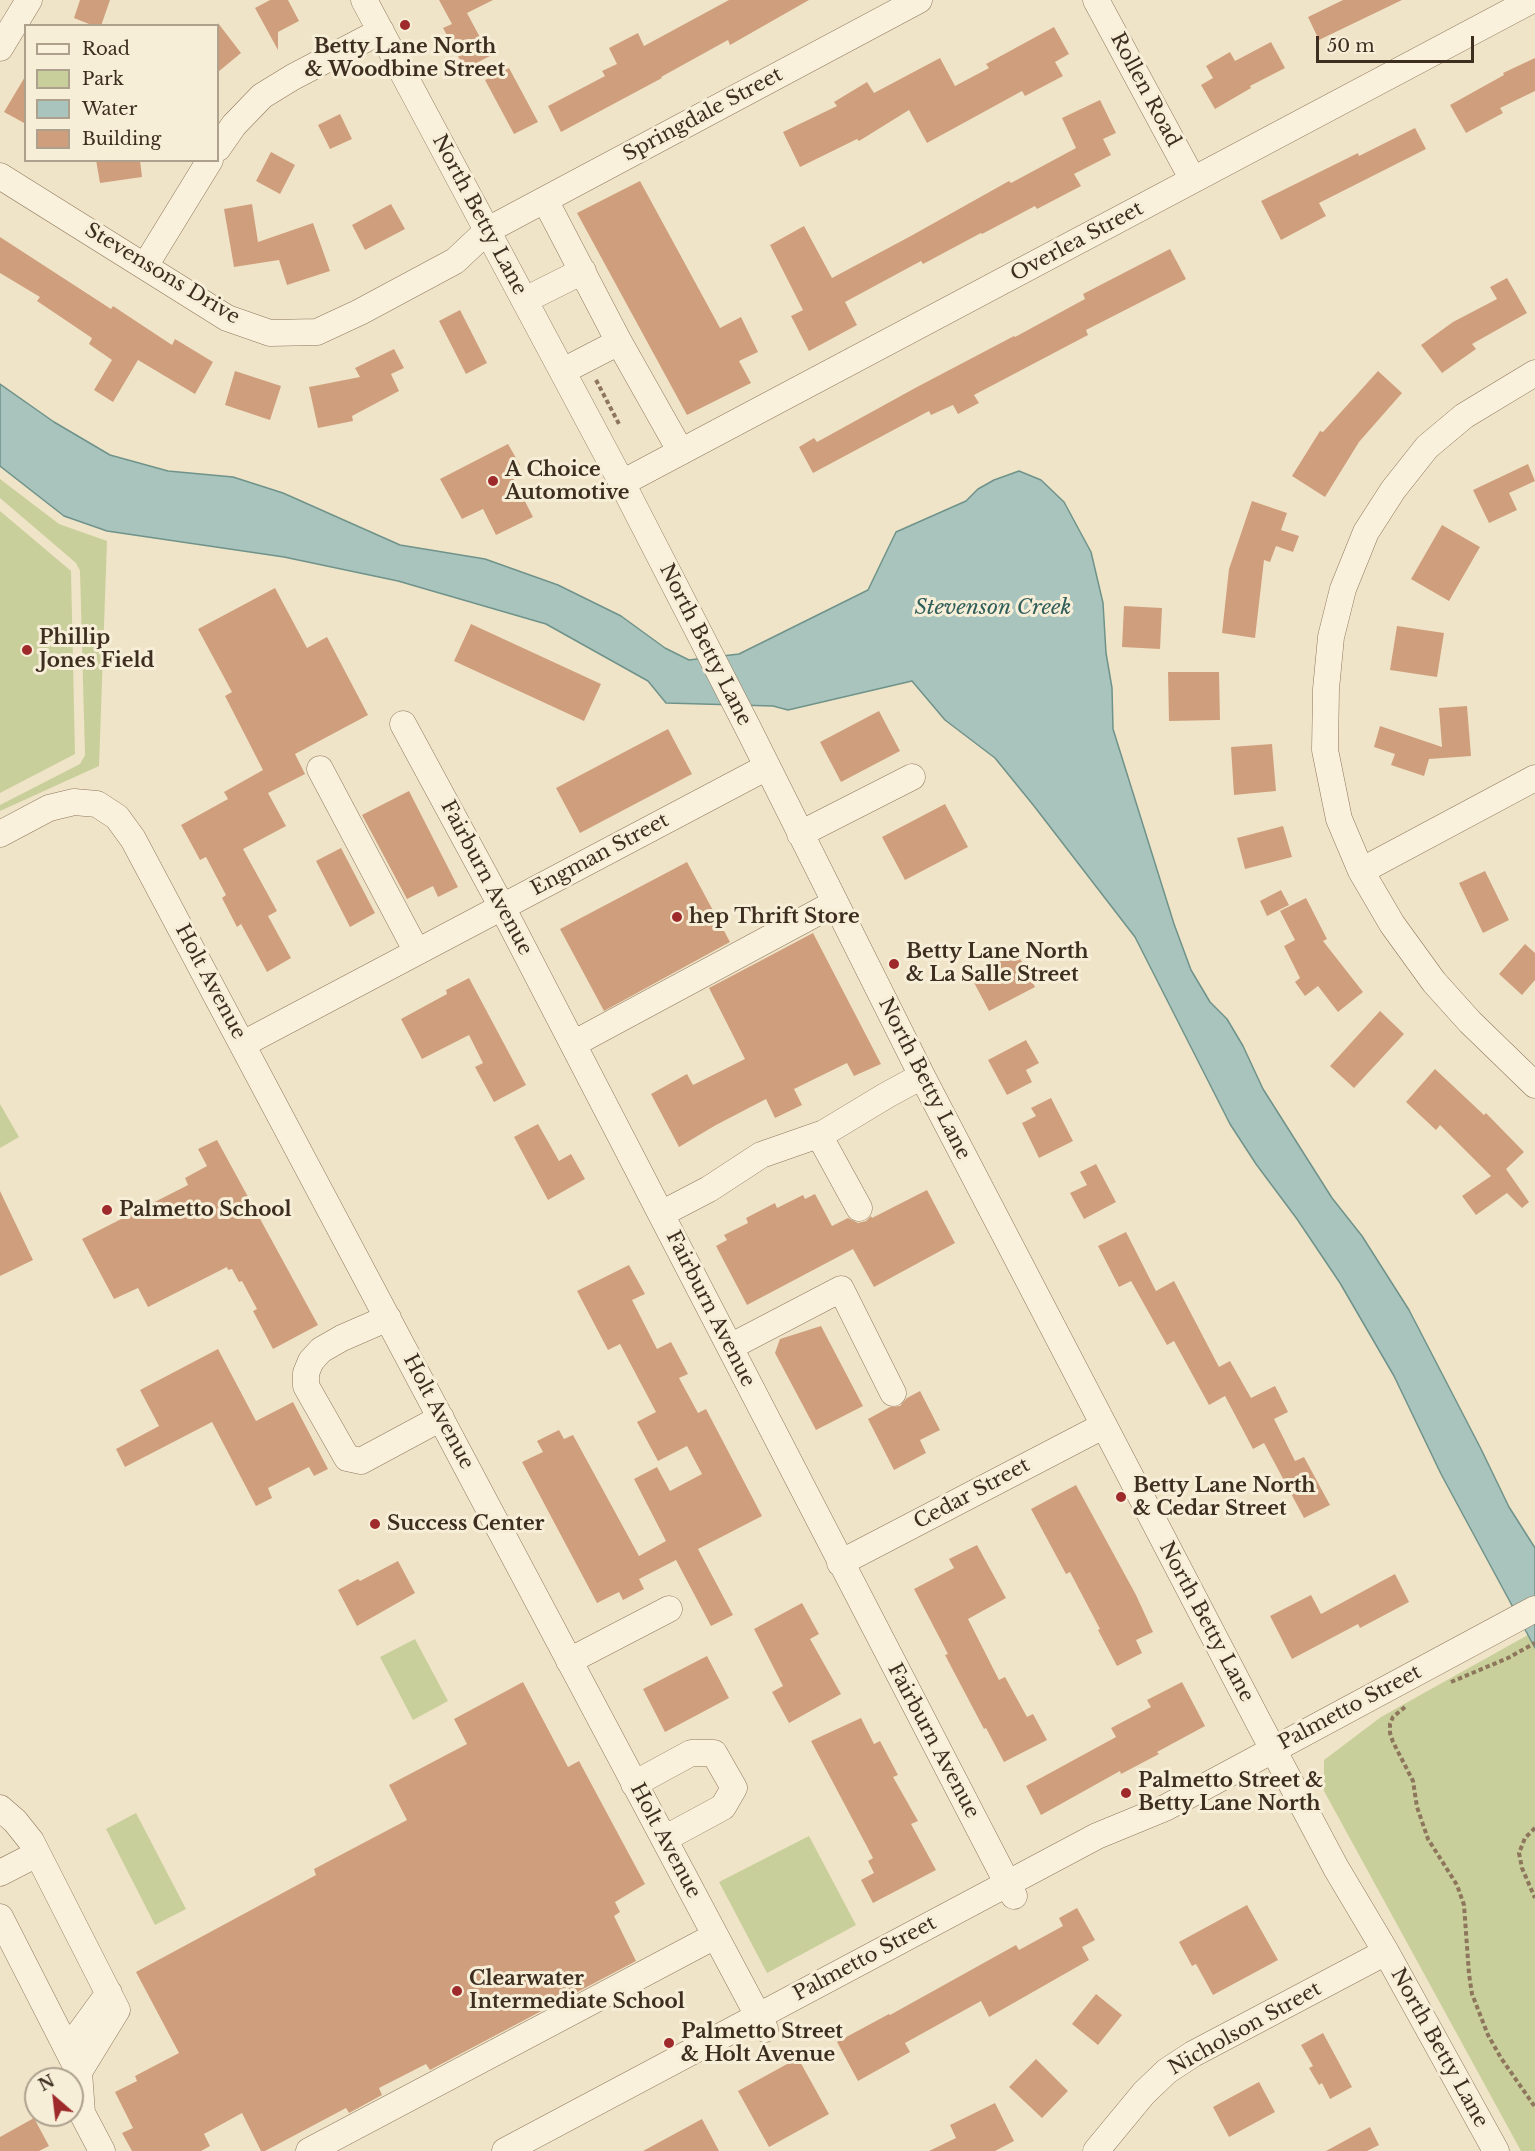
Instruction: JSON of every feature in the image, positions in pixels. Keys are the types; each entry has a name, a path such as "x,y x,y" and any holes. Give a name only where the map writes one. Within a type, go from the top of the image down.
{"street":[{"path":"0,48 29,0"},
{"name":"North Betty Lane","path":"364,0 622,483 748,728 922,1076 1273,1750 1336,1868 1386,1952 1496,2151"},
{"name":"Springdale Street","path":"488,230 919,0"},
{"name":"Rollen Road","path":"1096,0 1193,180"},
{"name":"Overlea Street","path":"622,483 1532,0"},
{"path":"219,146 234,124 262,96 293,77 381,31"},
{"path":"145,266 209,162"},
{"name":"Stevensons Drive","path":"0,176 227,318 270,333 317,332 360,312 454,261 488,230"},
{"path":"545,200 619,342 681,452"},
{"path":"525,300 583,271"},
{"path":"563,371 619,342"},
{"path":"1535,373 1464,416 1427,447 1393,490 1366,532 1343,589 1331,637 1326,688 1325,750 1339,819 1361,871 1392,924 1434,982 1470,1022 1535,1084"},
{"name":"Fairburn Avenue","path":"403,724 502,907 1011,1890"},
{"name":"Engman Street","path":"243,1044 767,767"},
{"path":"320,770 417,952"},
{"path":"800,834 912,777"},
{"path":"1361,871 1535,778"},
{"name":"Holt Avenue","path":"0,834 49,808 74,802 98,804 117,817 133,839 761,2023"},
{"path":"573,1044 835,903"},
{"path":"661,1214 709,1189 761,1155 819,1135 922,1076"},
{"path":"819,1135 859,1208"},
{"path":"730,1347 841,1289 893,1393"},
{"path":"388,1318 321,1350 311,1361 306,1373 306,1386 347,1458 361,1461 441,1418"},
{"name":"Cedar Street","path":"840,1563 1103,1426"},
{"path":"569,1661 669,1609"},
{"name":"Palmetto Street","path":"505,2151 761,2023 1011,1890 1105,1849 1165,1808 1525,1614"},
{"path":"634,1784 691,1753 714,1753 734,1788 723,1807 664,1839"},
{"path":"0,1808 15,1821 31,1841 113,2001 73,2060"},
{"path":"0,1873 37,1854"},
{"path":"0,1917 73,2060 82,2113 102,2151"},
{"path":"309,2151 715,1936"},
{"name":"Nicholson Street","path":"1096,2151 1144,2093 1167,2071 1192,2054 1386,1952"},
{"name":"Palmetto Street","path":"536,2151 761,2023"}],"path":[{"path":"594,376 621,428"},
{"path":"1450,1683 1508,1658 1533,1644"},
{"path":"1414,1702 1393,1717 1390,1724 1393,1742 1413,1781 1417,1807 1428,1839 1457,1885 1464,1905 1469,1974 1478,2012 1501,2058 1535,2107"},
{"path":"1535,1828 1525,1838 1519,1853 1522,1868 1535,1898"}],"green space":[{"path":"0,479 59,524 107,541 99,766 0,811 0,805 80,764 85,755 80,571 76,563 0,498"},
{"path":"0,511 71,571 75,754 0,793"},
{"path":"0,1104 19,1137 0,1148"},
{"path":"1535,1631 1535,2151 1521,2151 1324,1791 1324,1760 1381,1717"},
{"path":"415,1639 448,1701 413,1720 380,1657"},
{"path":"136,1813 186,1909 155,1925 106,1829"},
{"path":"809,1836 856,1925 767,1973 719,1882"}],"water":[{"name":"Stevenson Creek","path":"0,384 54,422 110,455 168,471 233,477 283,493 400,545 485,559 558,585 621,616 665,648 689,660 739,654 868,590 896,532 966,501 978,489 994,480 1019,471 1041,480 1064,502 1091,552 1103,603 1106,653 1112,688 1113,729 1174,924 1191,970 1210,1002 1227,1019 1243,1046 1263,1089 1332,1198 1362,1236 1409,1310 1509,1507 1535,1548 1535,1648 1441,1474 1394,1376 1340,1283 1230,1124 1135,937 995,758 945,720 912,681 788,710 773,706 666,703 648,681 546,624 398,581 284,557 107,531 64,516 0,466"}],"building":[{"path":"80,0 110,0 102,24 89,24 74,18"},
{"path":"270,0 288,0 299,21 278,32 278,50 255,8"},
{"path":"439,0 493,0 467,13 490,56 465,69 443,28 452,24"},
{"path":"729,0 809,0 730,45 728,40 561,132 548,106 605,76 602,71 617,64 609,48 638,33 644,46"},
{"path":"1343,0 1402,0 1319,40 1308,17"},
{"path":"219,24 241,53 219,71"},
{"path":"1054,27 1069,54 1055,62 1063,76 1025,96 1022,91 927,143 909,110 859,141 857,139 800,167 783,132 837,106 834,102 867,82 874,93 940,58 955,86 989,68 986,64"},
{"path":"1271,42 1285,68 1250,86 1251,88 1215,109 1201,85 1213,78 1206,66 1230,52 1235,61"},
{"path":"1535,58 1535,91 1500,108 1503,113 1466,133 1450,105 1504,75 1503,73"},
{"path":"509,68 538,122 514,134 485,80"},
{"path":"24,78 24,123 4,112"},
{"path":"1100,100 1116,133 1103,139 1111,155 1074,174 1081,186 1037,209 1035,206 923,264 921,261 845,302 857,325 809,351 791,316 803,310 770,245 804,226 832,278 1009,181 1011,183 1076,148 1062,118"},
{"path":"340,114 352,139 330,149 318,125"},
{"path":"1415,128 1426,149 1319,203 1326,216 1281,240 1261,201 1358,153 1359,156"},
{"path":"271,152 295,165 280,194 256,181"},
{"path":"96,162 140,162 142,177 100,183"},
{"path":"640,181 720,328 741,317 758,352 739,361 751,383 687,415 577,213"},
{"path":"252,204 258,242 313,223 330,271 287,285 279,260 234,267 224,209"},
{"path":"391,204 405,229 365,250 352,225"},
{"path":"0,237 111,309 113,306 172,345 175,339 213,362 195,394 138,360 113,402 94,390 112,360 89,344 92,338 37,301 40,297 0,273"},
{"path":"1170,249 1186,279 1086,330 1088,335 974,395 979,403 958,414 953,405 931,415 929,411 813,473 799,447 814,438 817,442 1015,337 1085,299 1083,294"},
{"path":"1507,278 1527,313 1472,344 1476,349 1442,373 1421,345 1453,322 1497,299 1490,287"},
{"path":"460,310 487,363 466,374 439,321"},
{"path":"394,349 404,368 391,374 399,391 352,416 353,421 318,428 309,387 360,377 355,368"},
{"path":"235,371 281,386 270,420 225,405"},
{"path":"1378,371 1402,393 1359,442 1325,497 1292,476 1320,431 1323,432"},
{"path":"508,444 520,465 509,470 533,517 496,535 483,509 462,519 440,479"},
{"path":"1528,464 1535,481 1509,493 1517,510 1489,523 1473,490"},
{"path":"1252,501 1287,513 1281,530 1299,536 1293,552 1276,546 1270,562 1264,560 1255,638 1222,633 1229,569"},
{"path":"1442,525 1480,547 1449,601 1411,579"},
{"path":"275,588 307,648 327,637 368,715 295,754 305,774 268,793 286,826 243,849 277,911 268,916 291,958 267,972 241,924 237,927 222,898 226,895 206,857 200,860 181,825 228,799 224,792 263,770 225,696 232,692 198,629"},
{"path":"1124,606 1162,608 1160,649 1122,647"},
{"path":"471,624 601,684 584,721 454,661"},
{"path":"1397,626 1444,633 1437,677 1390,670"},
{"path":"1168,672 1219,672 1220,720 1169,721"},
{"path":"1467,706 1471,756 1429,759 1424,776 1391,765 1395,754 1374,747 1380,726 1442,747 1439,708"},
{"path":"879,711 900,751 841,782 820,742"},
{"path":"668,729 692,774 580,833 556,788"},
{"path":"1272,744 1276,791 1234,795 1231,747"},
{"path":"409,791 458,887 438,897 433,886 407,899 362,815"},
{"path":"945,804 968,847 905,880 882,837"},
{"path":"1283,826 1292,857 1245,869 1237,838"},
{"path":"341,848 375,913 350,927 316,861"},
{"path":"687,862 730,942 604,1011 560,929"},
{"path":"1485,871 1509,920 1483,933 1459,883"},
{"path":"1281,890 1289,905 1267,916 1260,901"},
{"path":"1306,898 1327,939 1323,941 1363,992 1338,1012 1318,986 1305,996 1295,982 1300,978 1284,946 1295,940 1280,911"},
{"path":"813,933 881,1064 854,1076 847,1063 794,1089 802,1105 775,1118 766,1099 679,1147 651,1094 687,1074 693,1085 745,1059 709,988"},
{"path":"1525,944 1535,953 1535,980 1522,995 1499,974"},
{"path":"1016,951 1035,987 989,1011 970,975"},
{"path":"469,978 526,1085 494,1102 475,1067 483,1063 469,1035 422,1059 401,1019 447,994 446,990"},
{"path":"1380,1011 1404,1034 1354,1088 1330,1066"},
{"path":"1026,1040 1039,1063 1026,1070 1032,1082 1007,1095 988,1060"},
{"path":"1435,1069 1484,1115 1486,1113 1524,1152 1506,1169 1529,1202 1522,1208 1507,1193 1476,1215 1462,1196 1491,1176 1440,1125 1436,1130 1406,1102"},
{"path":"1051,1098 1073,1141 1039,1158 1022,1123 1036,1116 1031,1108"},
{"path":"538,1124 559,1161 571,1154 585,1179 548,1200 514,1137"},
{"path":"217,1140 318,1325 273,1349 253,1311 257,1309 242,1281 239,1282 232,1269 228,1270 227,1267 148,1307 138,1288 114,1299 82,1239 188,1185 185,1178 207,1166 198,1149"},
{"path":"1096,1164 1116,1202 1084,1219 1070,1193 1087,1185 1080,1172"},
{"path":"927,1190 955,1243 874,1287 853,1249 747,1305 716,1246 727,1240 724,1235 748,1223 746,1218 775,1203 777,1208 803,1195 805,1199 815,1194 832,1226 848,1218 858,1223 866,1221 871,1216 872,1218"},
{"path":"0,1191 33,1260 0,1276"},
{"path":"1126,1232 1156,1291 1174,1281 1219,1367 1230,1361 1251,1398 1275,1386 1288,1412 1274,1419 1295,1461 1304,1457 1330,1505 1304,1518 1264,1443 1253,1449 1225,1396 1209,1405 1174,1341 1167,1345 1131,1281 1119,1287 1098,1246"},
{"path":"629,1265 645,1294 632,1300 657,1349 671,1342 688,1374 679,1378 698,1413 706,1409 762,1516 698,1549 733,1615 711,1626 676,1560 639,1579 644,1589 623,1600 619,1592 597,1603 522,1462 543,1452 537,1441 559,1430 564,1439 573,1435 639,1556 666,1541 634,1479 657,1467 670,1491 702,1474 687,1446 658,1461 637,1422 656,1412 620,1344 608,1350 577,1291"},
{"path":"821,1326 863,1406 816,1430 775,1353 780,1339"},
{"path":"218,1349 256,1421 293,1402 328,1469 314,1476 309,1467 268,1488 272,1498 256,1506 212,1422 125,1467 116,1449 159,1426 140,1390"},
{"path":"920,1391 940,1430 920,1440 926,1453 894,1470 868,1419 890,1407 900,1406 907,1398"},
{"path":"1076,1485 1136,1595 1153,1632 1136,1640 1142,1653 1117,1666 1070,1572 1066,1574 1031,1509"},
{"path":"977,1545 1006,1598 968,1619 999,1680 1005,1677 1027,1717 1033,1714 1047,1740 1004,1762 945,1655 948,1654 914,1589 954,1568 949,1559"},
{"path":"398,1561 415,1593 357,1626 338,1590"},
{"path":"1395,1574 1409,1602 1360,1628 1358,1624 1292,1659 1270,1616 1311,1595 1321,1614"},
{"path":"802,1603 819,1634 810,1639 841,1694 789,1723 772,1692 783,1686 754,1629"},
{"path":"707,1656 729,1698 665,1732 643,1689"},
{"path":"523,1682 568,1767 579,1761 645,1884 615,1902 620,1912 614,1916 636,1961 430,2070 426,2064 379,2088 382,2095 349,2113 346,2108 265,2151 261,2151 242,2113 204,2134 210,2146 201,2151 132,2151 122,2133 133,2128 115,2092 137,2081 135,2076 179,2053 136,1972 316,1875 314,1869 407,1820 389,1785 467,1744 454,1719"},
{"path":"1182,1682 1205,1726 1157,1752 1159,1754 1121,1774 1120,1771 1041,1815 1026,1786 1116,1737 1111,1728 1151,1707 1147,1700"},
{"path":"861,1718 874,1744 880,1741 898,1775 893,1777 918,1821 911,1824 936,1870 873,1903 861,1880 874,1873 868,1861 873,1858 811,1741"},
{"path":"1247,1905 1278,1960 1213,1995 1196,1964 1192,1966 1179,1942"},
{"path":"1077,1908 1095,1940 1082,1947 1089,1960 989,2017 981,2001 905,2043 910,2052 858,2081 837,2042 1016,1945 1019,1950 1063,1926 1059,1918"},
{"path":"1096,1994 1122,2015 1098,2045 1072,2024"},
{"path":"1323,2033 1352,2087 1330,2099 1322,2083 1319,2085 1309,2068 1313,2066 1301,2045"},
{"path":"798,2058 829,2114 769,2147 738,2091"},
{"path":"1036,2059 1068,2091 1042,2118 1009,2087"},
{"path":"1259,2082 1275,2112 1229,2137 1213,2107"},
{"path":"995,2103 1014,2141 995,2151 929,2151 956,2138 950,2125"},
{"path":"702,2119 719,2151 643,2151"},
{"path":"24,2124 24,2127 39,2127 49,2146 39,2151 0,2151 0,2137"},
{"path":"1370,2127 1379,2145 1367,2151 1326,2151"}],"place":[{"name":"Betty Lane North & Woodbine Street","path":"405,25"},
{"name":"A Choice Automotive","path":"493,481"},
{"name":"Phillip Jones Field","path":"27,650"},
{"name":"hep Thrift Store","path":"677,917"},
{"name":"Betty Lane North & La Salle Street","path":"894,964"},
{"name":"Palmetto School","path":"107,1210"},
{"name":"Betty Lane North & Cedar Street","path":"1121,1497"},
{"name":"Success Center","path":"375,1524"},
{"name":"Palmetto Street & Betty Lane North","path":"1126,1793"},
{"name":"Clearwater Intermediate School","path":"457,1991"},
{"name":"Palmetto Street & Holt Avenue","path":"669,2043"}]}
